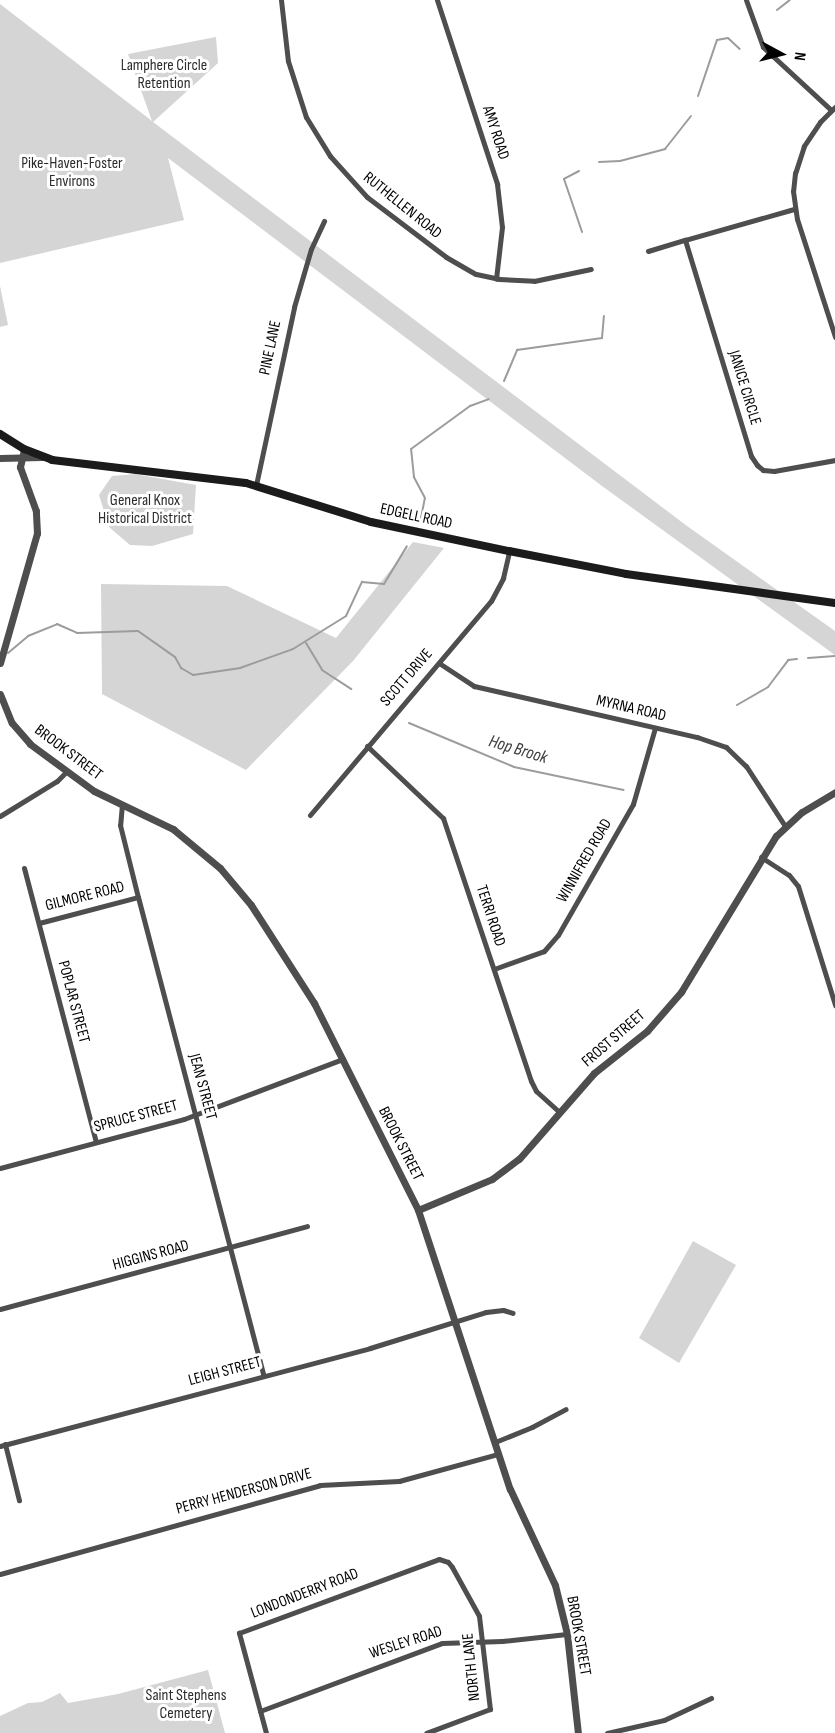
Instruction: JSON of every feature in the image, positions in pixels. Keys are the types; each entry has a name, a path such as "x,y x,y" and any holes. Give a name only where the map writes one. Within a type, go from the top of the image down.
{"main road":[{"name":"EDGELL ROAD","path":"0,434 24,449 43,457 74,464 256,485 371,522 509,551 625,574 835,603"}],"street":[{"name":"RUTHELLEN ROAD","path":"281,0 286,51 294,83 309,123 330,156 367,197 446,257 476,274 496,279 544,280 591,269"},
{"name":"AMY ROAD","path":"437,0 497,184 502,227 496,279"},
{"path":"746,0 759,39 771,54 833,109 814,130 801,154 793,181 794,209 835,337"},
{"path":"648,251 794,209"},
{"name":"PINE LANE","path":"256,485 294,307 311,249 324,221"},
{"name":"JANICE CIRCLE","path":"685,240 747,444 757,465 763,470 774,471 835,460"},
{"path":"0,663 38,525 34,504 21,472 20,459 24,449"},
{"path":"0,458 43,457"},
{"name":"SCOTT DRIVE","path":"310,815 496,594 509,551"},
{"name":"MYRNA ROAD","path":"439,663 474,686 706,740 733,752 746,766 785,826"},
{"name":"BROOK STREET","path":"0,694 4,707 17,730 66,771 94,790 183,836 212,859 235,884 300,979 343,1059 418,1210 515,1502 551,1576 567,1634 578,1733"},
{"name":"WINNIFRED ROAD","path":"494,969 544,951 558,935 633,804 655,728"},
{"name":"TERRI ROAD","path":"367,746 443,818 531,1081 536,1091 559,1112"},
{"path":"0,816 57,781 66,771"},
{"name":"FROST STREET","path":"418,1210 473,1188 507,1170 603,1063 647,1031 681,992 761,857 785,826 802,812 835,792"},
{"name":"JEAN STREET","path":"122,804 120,825 264,1376"},
{"path":"761,857 789,874 798,886 835,1005"},
{"name":"POPLAR STREET","path":"24,868 96,1142"},
{"name":"GILMORE ROAD","path":"39,922 138,897"},
{"name":"SPRUCE STREET","path":"0,1168 195,1115 343,1059"},
{"name":"HIGGINS ROAD","path":"0,1309 230,1249 308,1226"},
{"name":"LEIGH STREET","path":"3,1445 264,1376 492,1310 513,1313"},
{"path":"495,1442 532,1427 566,1409"},
{"path":"3,1445 19,1500"},
{"name":"PERRY HENDERSON DRIVE","path":"0,1574 320,1485 399,1481 498,1454"},
{"name":"NORTH LANE","path":"426,1733 490,1709 483,1641 476,1610 452,1567 445,1560"},
{"name":"LONDONDERRY ROAD","path":"266,1733 239,1634 429,1562 445,1560"},
{"name":"WESLEY ROAD","path":"260,1711 434,1645 451,1641 483,1641 567,1634"},
{"path":"607,1733 664,1720 711,1698"}],"green space":[{"path":"0,4 152,121 128,54 216,37 218,63 153,122 687,526 835,631 835,655 602,486 168,158 184,220 0,263"},
{"path":"0,286 8,325 0,327"},
{"name":"General Knox Historical District","path":"135,474 196,485 193,534 152,546 130,545 109,527 99,495 112,476"},
{"path":"413,542 444,548 353,661 246,770 102,694 101,584 227,586 336,638"},
{"path":"693,1241 736,1265 679,1363 639,1338"},
{"name":"Saint Stephens Cemetery","path":"208,1670 225,1733 0,1733 0,1716 28,1703 42,1702 60,1693 68,1703 118,1694"}],"waterway":[{"path":"777,10 790,0"},
{"path":"698,96 717,40 728,38 740,49"},
{"path":"599,162 620,161 665,149 691,116"},
{"path":"579,171 564,179 582,232"},
{"path":"504,381 517,350 602,338 604,316"},
{"path":"421,518 425,498 414,477 411,449 470,406 489,399"},
{"path":"8,653 28,636 57,624 77,633 138,631 175,657 181,668 193,675 240,668 293,649 346,616 362,582 384,584 407,546"},
{"name":"Hop Brook","path":"306,643 322,670 351,689"},
{"name":"Hop Brook","path":"808,658 835,656"},
{"name":"Hop Brook","path":"737,705 768,687 788,660 797,659"},
{"name":"Hop Brook","path":"409,723 514,767 624,790"}],"park label":[{"name":"Lamphere Circle Retention","path":"164,75"},
{"name":"Pike-Haven-Foster Environs","path":"72,173"}]}
